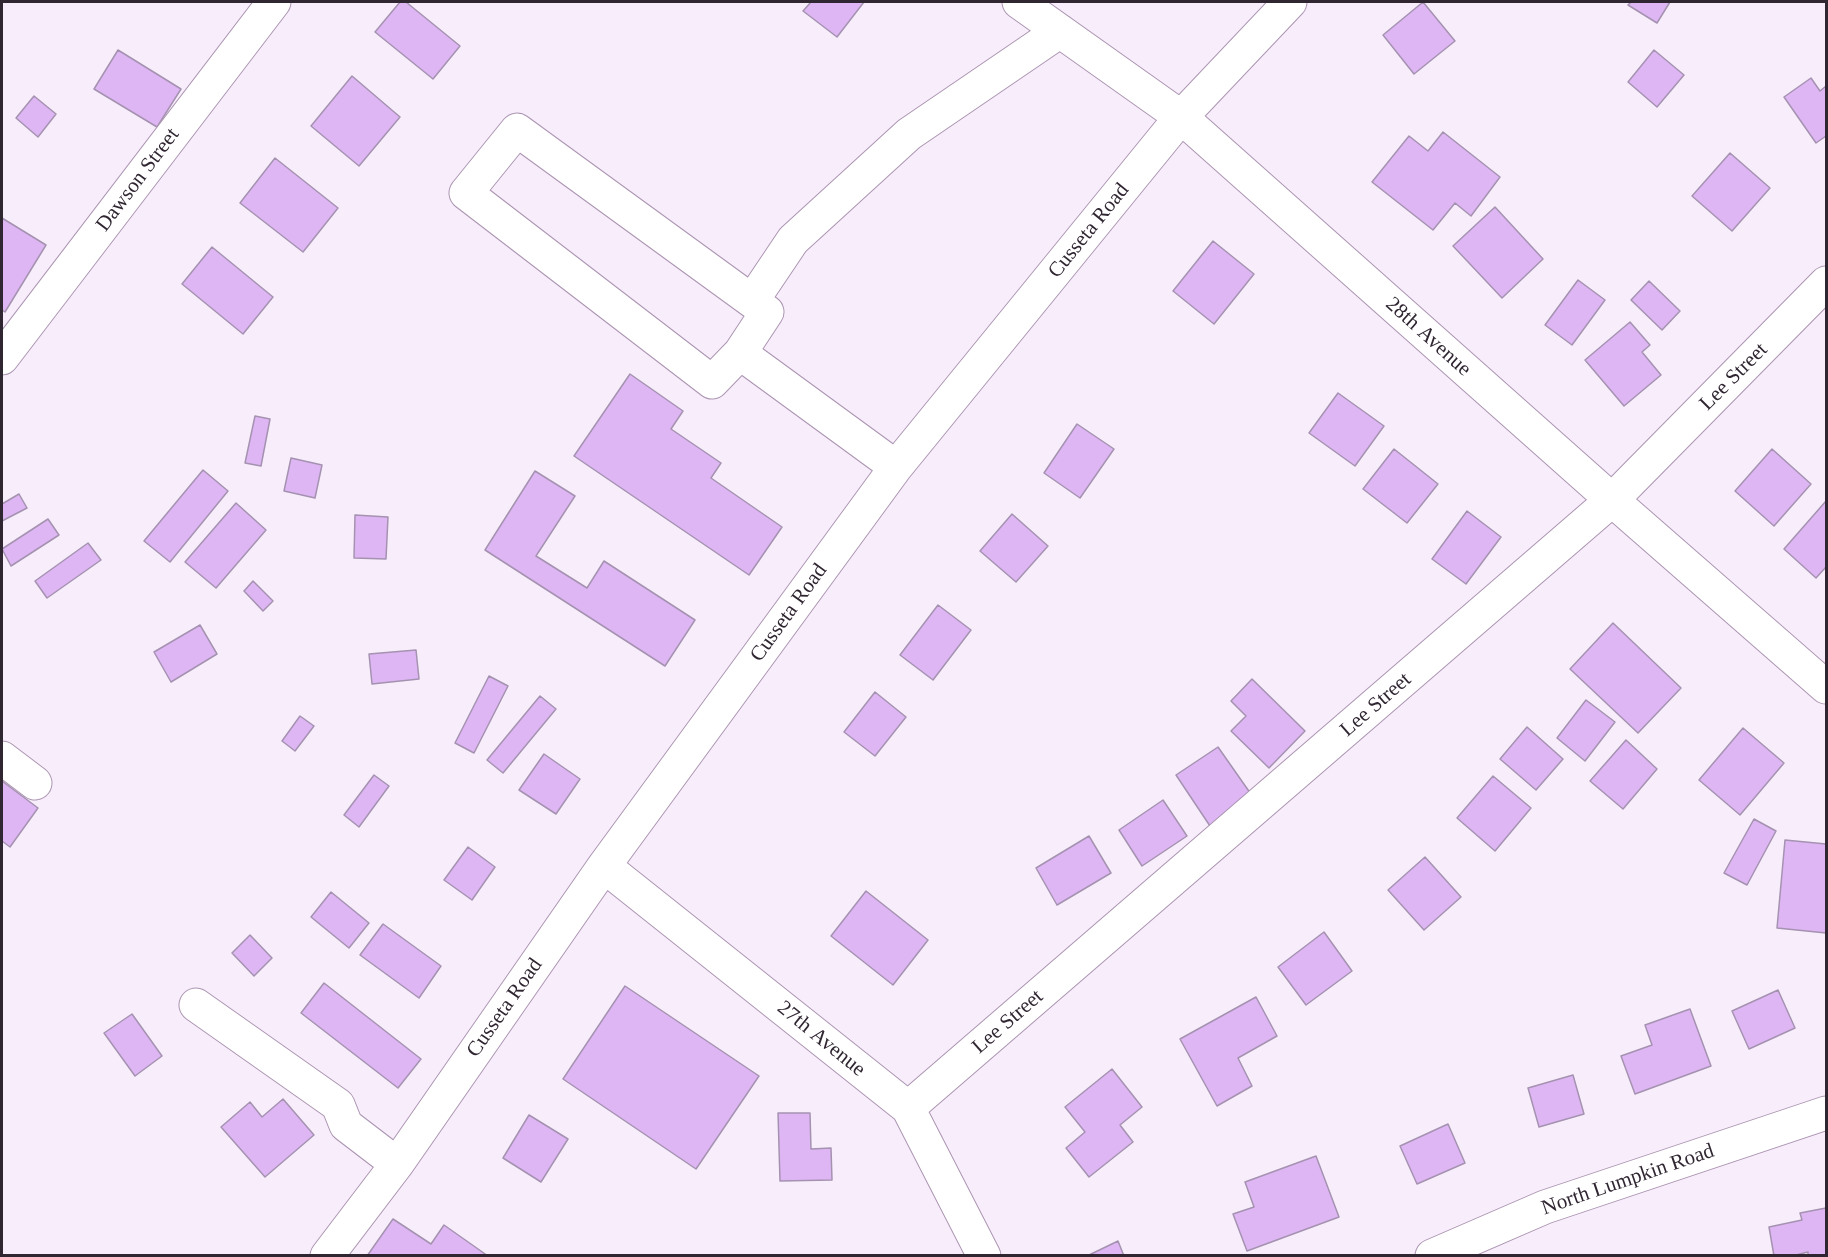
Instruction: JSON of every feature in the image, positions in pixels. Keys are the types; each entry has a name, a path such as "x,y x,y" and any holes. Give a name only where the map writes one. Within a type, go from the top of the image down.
{"street":[{"name":"Dawson Street","path":"2,358 274,2"},
{"name":"28th Avenue","path":"1019,2 1182,117 1612,500 1827,687"},
{"name":"Cusseta Road","path":"327,1256 397,1164 604,866 896,467 1182,117 1290,2"},
{"path":"752,301 793,240 909,134 1060,31"},
{"path":"517,130 767,312 740,352 712,382 466,193 517,130"},
{"name":"Lee Street","path":"908,1108 1612,500 1827,283"},
{"path":"740,352 896,467"},
{"path":"2,758 35,783"},
{"name":"27th Avenue","path":"604,866 908,1108 984,1256"},
{"path":"196,1005 338,1105 346,1125 397,1164"},
{"name":"North Lumpkin Road","path":"1432,1256 1545,1207 1827,1113"}],"building":[{"path":"400,2 406,2 460,46 433,79 375,32"},
{"path":"811,2 864,2 837,37 803,11"},
{"path":"1423,2 1455,41 1414,74 1383,35"},
{"path":"1631,2 1670,2 1657,23 1628,5"},
{"path":"118,50 181,89 157,127 94,89"},
{"path":"1654,50 1684,75 1657,107 1628,82"},
{"path":"352,76 400,117 359,166 311,126"},
{"path":"1811,78 1820,91 1826,86 1826,136 1816,143 1784,97"},
{"path":"34,96 56,114 38,137 16,118"},
{"path":"1443,132 1500,177 1471,216 1455,203 1433,230 1372,182 1409,136 1428,151"},
{"path":"1730,153 1770,188 1732,231 1692,196"},
{"path":"275,158 338,208 303,252 240,203"},
{"path":"1495,207 1543,259 1502,298 1453,246"},
{"path":"2,218 46,245 5,312 2,310"},
{"path":"1213,241 1254,274 1214,324 1173,291"},
{"path":"212,247 273,297 243,334 182,284"},
{"path":"1578,280 1605,300 1572,345 1545,325"},
{"path":"1649,281 1680,311 1662,330 1631,300"},
{"path":"1630,322 1650,345 1642,352 1661,375 1624,406 1585,360"},
{"path":"630,374 683,411 671,429 721,463 711,478 782,527 749,575 574,456"},
{"path":"1338,393 1384,426 1355,466 1309,433"},
{"path":"255,416 270,419 261,466 245,463"},
{"path":"1077,424 1114,449 1080,498 1044,473"},
{"path":"1394,449 1438,484 1407,523 1363,489"},
{"path":"1772,449 1811,484 1774,526 1735,491"},
{"path":"291,458 322,465 315,498 284,491"},
{"path":"203,470 228,491 170,562 144,541"},
{"path":"535,471 575,496 536,556 587,588 604,561 695,620 665,666 485,550"},
{"path":"19,494 27,508 2,521 2,504"},
{"path":"1826,501 1826,567 1816,578 1784,549"},
{"path":"236,503 266,530 216,588 185,562"},
{"path":"1467,511 1501,537 1466,584 1432,559"},
{"path":"1012,514 1048,546 1016,582 980,551"},
{"path":"355,515 388,517 386,559 354,558"},
{"path":"48,519 59,535 11,566 2,549"},
{"path":"88,543 101,560 47,598 35,581"},
{"path":"253,581 273,601 263,611 244,591"},
{"path":"938,605 971,630 933,680 900,655"},
{"path":"1613,623 1681,688 1638,733 1570,669"},
{"path":"200,625 217,654 171,682 154,652"},
{"path":"416,650 419,679 372,684 369,654"},
{"path":"489,676 508,686 474,753 455,743"},
{"path":"1252,679 1305,731 1269,768 1231,731 1246,716 1231,701"},
{"path":"875,692 906,717 875,756 844,732"},
{"path":"540,696 556,709 503,773 487,760"},
{"path":"1586,700 1615,722 1585,761 1557,738"},
{"path":"300,716 314,726 295,751 282,741"},
{"path":"1527,727 1563,759 1536,790 1500,759"},
{"path":"1743,728 1784,763 1740,815 1699,780"},
{"path":"1626,740 1657,769 1623,809 1590,781"},
{"path":"1218,747 1253,797 1210,826 1176,775"},
{"path":"544,754 580,779 556,814 519,790"},
{"path":"374,775 389,786 359,827 344,815"},
{"path":"1493,776 1531,808 1495,851 1457,818"},
{"path":"2,781 38,808 10,847 2,841"},
{"path":"1163,800 1187,836 1142,866 1119,830"},
{"path":"1754,819 1776,831 1747,885 1724,873"},
{"path":"1089,836 1111,873 1057,905 1036,868"},
{"path":"1785,840 1826,844 1826,933 1777,928"},
{"path":"468,847 495,867 472,900 444,880"},
{"path":"1425,857 1461,897 1424,930 1388,890"},
{"path":"866,891 928,940 893,985 831,936"},
{"path":"331,892 369,923 349,948 311,917"},
{"path":"383,924 441,966 419,998 360,955"},
{"path":"1324,932 1352,971 1306,1005 1278,967"},
{"path":"250,935 272,958 254,976 232,953"},
{"path":"324,983 421,1059 398,1088 301,1013"},
{"path":"625,986 759,1076 696,1169 563,1079"},
{"path":"1778,990 1795,1028 1749,1049 1732,1011"},
{"path":"1256,997 1277,1036 1238,1058 1252,1086 1217,1106 1180,1039"},
{"path":"1690,1009 1711,1066 1635,1094 1621,1056 1652,1045 1645,1025"},
{"path":"132,1014 162,1056 135,1076 104,1033"},
{"path":"1112,1069 1142,1107 1120,1125 1133,1142 1089,1177 1066,1148 1085,1132 1065,1107"},
{"path":"1573,1075 1584,1114 1539,1127 1528,1088"},
{"path":"283,1099 314,1135 265,1177 221,1127 250,1102 262,1117"},
{"path":"778,1113 810,1113 811,1149 831,1148 832,1180 780,1181"},
{"path":"529,1115 568,1139 541,1182 503,1158"},
{"path":"1448,1124 1465,1163 1417,1184 1400,1146"},
{"path":"1316,1156 1339,1217 1247,1251 1233,1214 1254,1207 1245,1182"},
{"path":"1826,1208 1826,1256 1808,1256 1808,1252 1792,1256 1774,1256 1769,1227 1802,1220 1800,1213"},
{"path":"393,1219 431,1244 444,1225 488,1256 367,1256"},
{"path":"1118,1241 1124,1256 1087,1256"}]}
